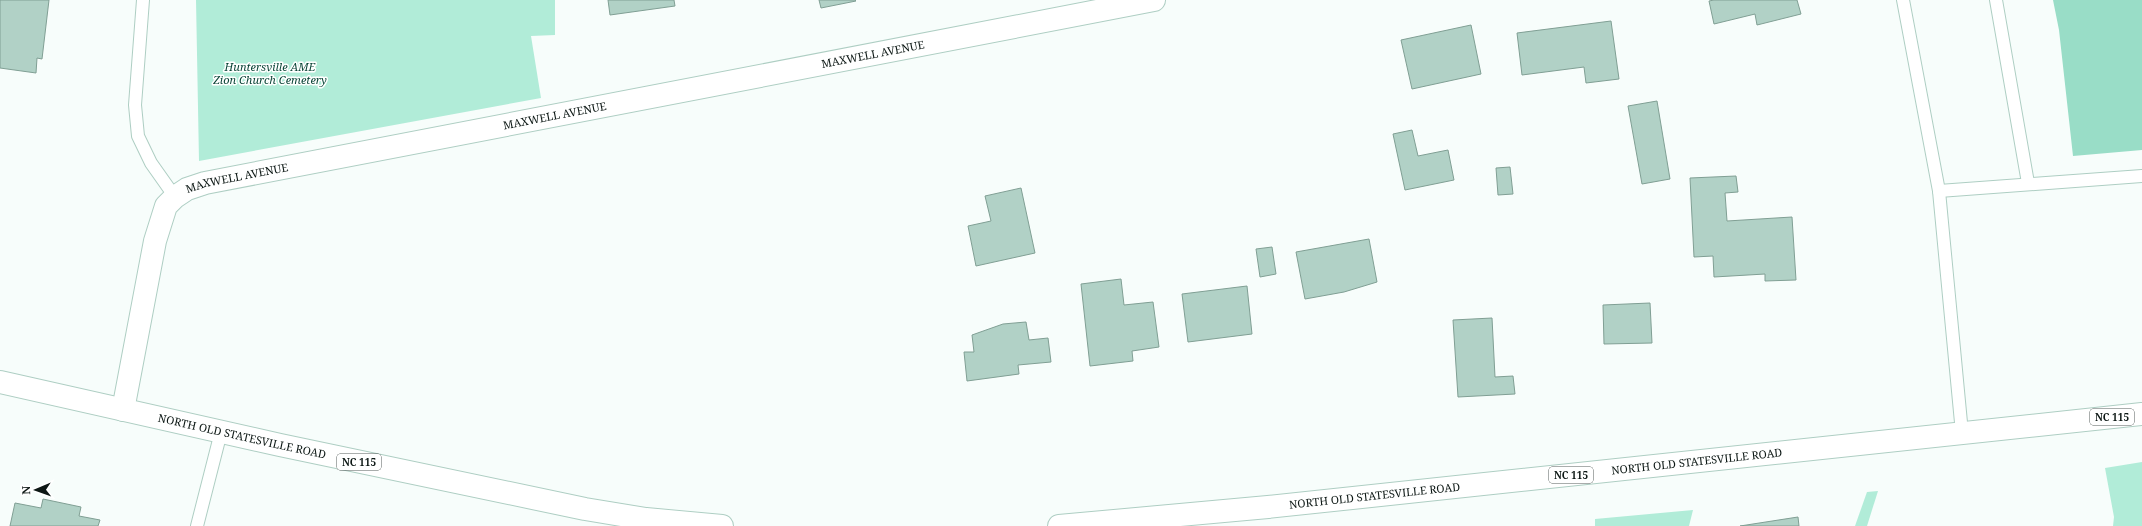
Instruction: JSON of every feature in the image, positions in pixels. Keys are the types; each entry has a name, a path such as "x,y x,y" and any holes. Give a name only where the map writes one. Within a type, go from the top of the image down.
{"main road":[{"name":"MAXWELL AVENUE","path":"123,410 155,241 166,206 186,189 205,183 1154,0"},
{"name":"NORTH OLD STATESVILLE ROAD","path":"0,382 221,432 585,509 646,519 722,526"},
{"name":"NORTH OLD STATESVILLE ROAD","path":"1059,526 1283,505 2142,414"}],"lane":[{"path":"143,0 135,105 138,136 151,163 175,197"},
{"path":"1903,0 1939,192 1962,433"},
{"path":"1996,0 2028,183"},
{"path":"1939,192 2028,183 2142,176"},
{"path":"197,526 221,432"}],"green space":[{"name":"Huntersville AME Zion Church Cemetery","path":"196,0 555,0 555,35 531,36 541,98 199,161"},
{"path":"2053,0 2142,0 2142,150 2073,156 2059,30"},
{"path":"2142,462 2142,526 2113,526 2114,517 2105,468"},
{"path":"1878,491 1867,526 1855,526 1867,492"},
{"path":"1693,510 1689,526 1595,526 1595,519"}],"building":[{"path":"0,0 49,0 42,59 37,58 36,73 0,68"},
{"path":"608,0 674,0 675,6 610,15"},
{"path":"819,0 855,0 856,1 821,8"},
{"path":"1797,0 1801,14 1757,25 1755,14 1714,24 1709,1"},
{"path":"1611,21 1619,79 1586,83 1584,67 1522,75 1517,33"},
{"path":"1471,25 1481,74 1412,89 1401,40"},
{"path":"1657,101 1670,179 1642,184 1628,106"},
{"path":"1412,130 1418,156 1448,150 1454,180 1405,190 1393,134"},
{"path":"1510,167 1513,194 1498,195 1496,168"},
{"path":"1736,176 1738,192 1725,193 1727,221 1792,217 1796,280 1765,281 1765,274 1714,277 1713,256 1694,257 1690,178"},
{"path":"1021,188 1035,253 976,266 968,226 991,221 985,196"},
{"path":"1369,239 1377,282 1344,292 1305,299 1296,252"},
{"path":"1272,247 1276,274 1260,277 1256,249"},
{"path":"1121,279 1124,305 1153,302 1159,347 1132,351 1133,361 1090,366 1081,284"},
{"path":"1247,286 1252,334 1188,342 1182,294"},
{"path":"1650,303 1652,343 1604,344 1603,305"},
{"path":"1492,318 1495,377 1513,376 1515,394 1458,397 1453,320"},
{"path":"1026,322 1029,340 1048,338 1051,362 1018,365 1019,374 967,381 964,352 974,352 972,335 1003,324"},
{"path":"43,499 81,507 79,516 100,520 98,526 10,526 15,503 41,508"},
{"path":"1798,517 1799,526 1740,526"}]}
